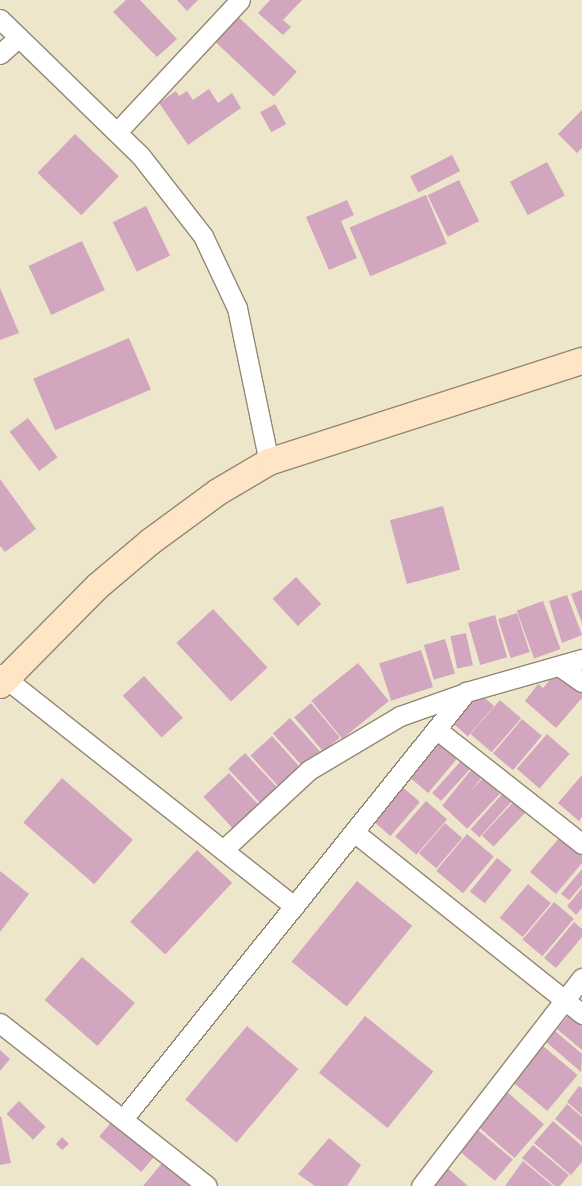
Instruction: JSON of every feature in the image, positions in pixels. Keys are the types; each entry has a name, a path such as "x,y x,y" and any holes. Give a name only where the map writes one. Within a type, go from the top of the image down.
{"street":[{"path":"117,132 238,1"},
{"path":"0,19 140,155 203,236 237,308 269,462"},
{"path":"0,54 19,37"},
{"path":"294,906 2,679 98,586 150,542 218,492 269,462 582,361"},
{"path":"223,850 309,770 400,716 466,692 582,659"},
{"path":"559,666 582,682"},
{"path":"123,1119 466,692"},
{"path":"436,729 582,844"},
{"path":"354,832 582,1014"},
{"path":"421,1186 582,978"},
{"path":"0,1023 207,1186"}],"building":[{"path":"126,0 140,0 177,39 157,57 113,12"},
{"path":"177,0 198,0 187,11"},
{"path":"270,0 302,0 283,20 291,27 283,35 258,13"},
{"path":"234,13 297,72 274,97 211,38"},
{"path":"209,89 218,103 232,93 241,108 188,145 159,103 176,91 179,96 187,91 193,100"},
{"path":"275,104 286,124 271,132 260,112"},
{"path":"582,110 582,148 577,153 558,134"},
{"path":"75,134 119,176 81,215 37,173"},
{"path":"452,155 460,171 418,192 410,176"},
{"path":"547,162 565,196 528,215 510,182"},
{"path":"459,180 479,221 448,237 428,195"},
{"path":"426,195 447,244 370,276 350,227"},
{"path":"347,200 354,215 341,221 357,258 329,270 306,217"},
{"path":"146,206 170,255 137,272 113,222"},
{"path":"82,241 105,290 51,315 29,266"},
{"path":"0,288 19,333 0,340"},
{"path":"129,338 151,390 55,430 33,379"},
{"path":"28,418 57,457 39,471 10,432"},
{"path":"0,479 36,529 5,552 0,546"},
{"path":"443,506 460,570 407,584 390,520"},
{"path":"296,577 321,604 298,626 273,599"},
{"path":"582,590 582,623 571,594"},
{"path":"567,595 582,635 562,643 549,601"},
{"path":"543,601 560,649 534,659 517,611"},
{"path":"213,609 268,668 231,702 176,643"},
{"path":"517,613 530,652 511,658 498,619"},
{"path":"495,615 507,657 480,665 468,623"},
{"path":"466,633 473,665 457,669 450,636"},
{"path":"445,639 455,674 434,680 424,645"},
{"path":"421,650 433,687 391,701 379,664"},
{"path":"358,663 389,701 342,739 311,701"},
{"path":"558,670 582,691 582,698 556,728 525,701 538,684 543,688"},
{"path":"144,676 183,718 162,737 123,696"},
{"path":"479,693 494,706 468,736 453,723"},
{"path":"500,700 521,718 492,752 470,734"},
{"path":"311,703 340,737 323,752 294,717"},
{"path":"290,718 320,751 303,767 273,733"},
{"path":"522,719 542,736 513,770 493,753"},
{"path":"547,734 570,754 539,788 517,769"},
{"path":"272,736 301,768 279,787 250,755"},
{"path":"436,737 459,756 428,793 405,774"},
{"path":"245,753 280,791 264,807 228,769"},
{"path":"461,761 470,769 441,801 432,793"},
{"path":"471,770 481,778 452,814 442,806"},
{"path":"229,773 259,805 233,829 203,797"},
{"path":"582,775 582,817 579,821 558,803"},
{"path":"62,778 133,840 94,884 23,823"},
{"path":"483,778 500,794 467,829 450,813"},
{"path":"398,783 420,802 390,836 368,817"},
{"path":"504,792 513,800 479,837 471,829"},
{"path":"516,799 528,810 494,846 482,836"},
{"path":"426,801 447,819 416,855 395,836"},
{"path":"445,823 462,838 436,868 419,853"},
{"path":"467,834 494,856 463,893 436,871"},
{"path":"560,837 582,855 582,863 556,894 530,872"},
{"path":"197,850 232,883 165,954 130,922"},
{"path":"497,858 512,870 485,903 470,891"},
{"path":"582,869 582,885 569,900 561,894"},
{"path":"0,871 29,894 0,932"},
{"path":"357,881 412,926 347,1007 292,962"},
{"path":"528,884 551,903 523,937 500,918"},
{"path":"582,888 582,908 576,915 567,906"},
{"path":"554,902 574,919 542,956 523,940"},
{"path":"574,922 582,929 582,937 556,968 544,958"},
{"path":"82,957 135,1003 97,1046 45,1000"},
{"path":"574,1009 582,1016 582,1050 557,1029"},
{"path":"365,1016 433,1071 387,1128 319,1073"},
{"path":"247,1026 298,1069 237,1143 185,1100"},
{"path":"554,1030 582,1054 581,1072 545,1041"},
{"path":"543,1046 577,1075 547,1111 513,1082"},
{"path":"0,1050 10,1059 0,1071"},
{"path":"579,1086 582,1088 582,1115 567,1102"},
{"path":"507,1092 544,1124 514,1158 477,1126"},
{"path":"19,1101 46,1127 33,1140 6,1114"},
{"path":"567,1104 582,1117 582,1142 555,1119"},
{"path":"0,1117 11,1163 0,1165"},
{"path":"114,1119 156,1154 141,1172 99,1137"},
{"path":"553,1121 582,1146 582,1162 571,1175 534,1143"},
{"path":"473,1126 513,1159 495,1181 455,1147"},
{"path":"62,1137 69,1144 62,1150 56,1144"},
{"path":"329,1138 361,1165 347,1186 315,1186 298,1174"},
{"path":"533,1145 569,1175 560,1186 555,1186 522,1158"},
{"path":"523,1161 553,1186 505,1186"},
{"path":"162,1163 190,1186 143,1186"},
{"path":"444,1165 468,1186 427,1186"}]}
